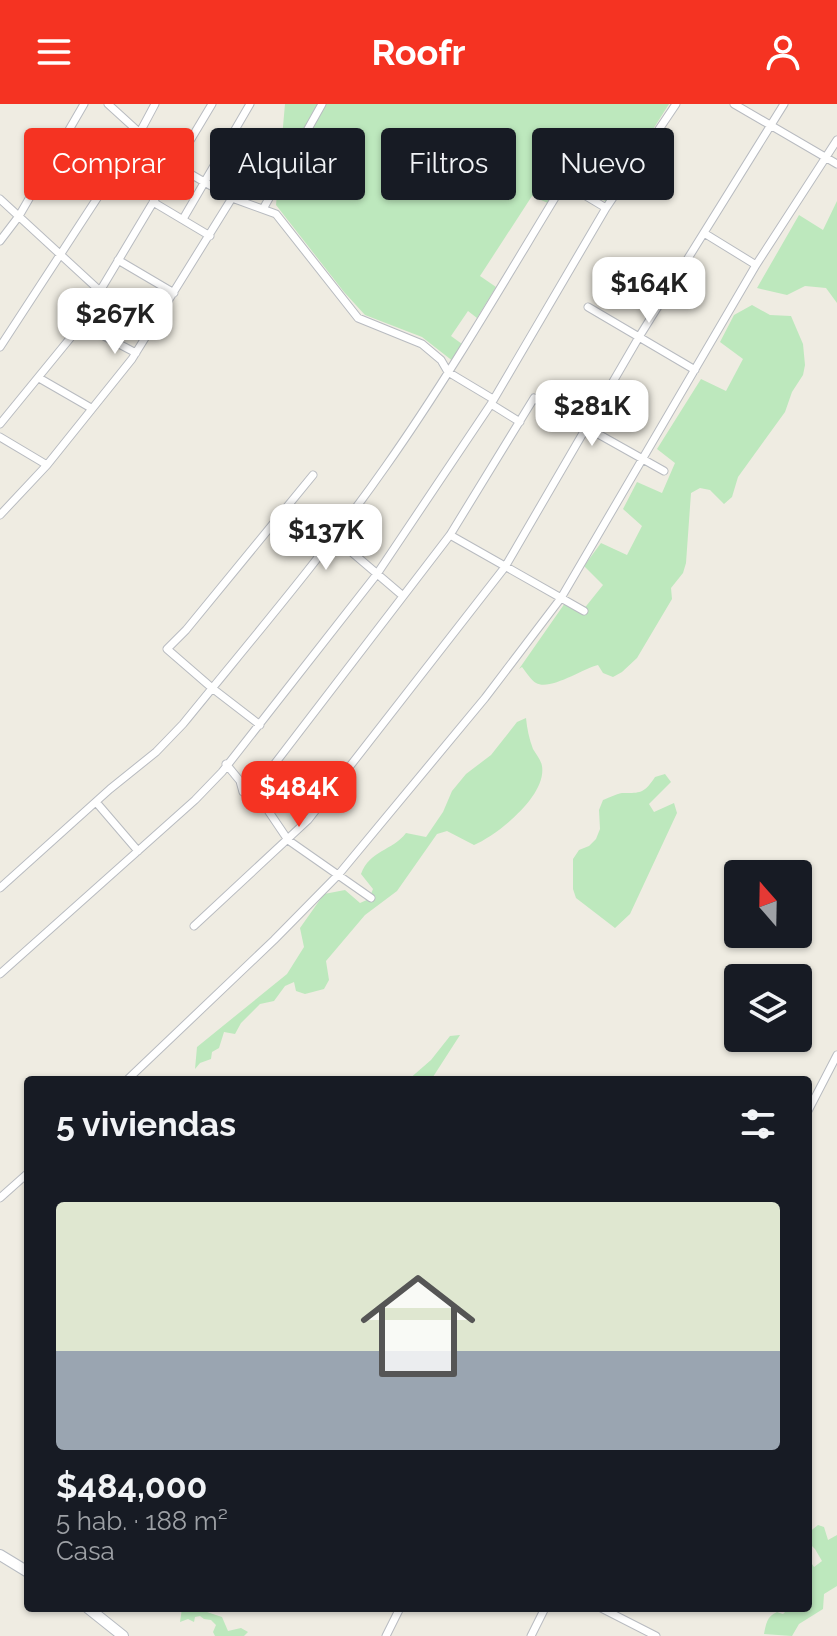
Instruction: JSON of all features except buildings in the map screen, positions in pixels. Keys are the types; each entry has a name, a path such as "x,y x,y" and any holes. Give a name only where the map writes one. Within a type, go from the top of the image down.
{"main road":[{"path":"0,1555 24,1570"},
{"path":"93,1612 123,1636"}],"street":[{"path":"0,241 19,216 84,104"},
{"path":"108,104 133,128"},
{"path":"142,128 155,104"},
{"path":"194,134 212,104"},
{"path":"183,219 250,104"},
{"path":"263,209 322,104"},
{"path":"0,971 195,800 260,725 377,574 492,402 606,208 676,104"},
{"path":"734,104 837,164"},
{"path":"194,926 308,820 505,567 639,337 784,104"},
{"path":"131,1076 339,874 485,698 561,598 756,265 837,140"},
{"path":"194,176 210,185"},
{"path":"0,888 156,752 334,537 386,466 448,372 564,183 606,208"},
{"path":"0,199 100,291"},
{"path":"0,347 95,200"},
{"path":"0,515 47,465 136,353 231,200"},
{"path":"238,200 279,217 358,318 422,344 441,360 448,372 520,422"},
{"path":"0,424 81,324 153,202 210,236"},
{"path":"704,233 756,265"},
{"path":"118,260 174,293"},
{"path":"588,307 695,370"},
{"path":"81,324 136,353"},
{"path":"39,378 91,408"},
{"path":"250,796 450,535 534,398 664,471"},
{"path":"0,407 7,415"},
{"path":"0,437 47,465"},
{"path":"260,725 167,649 313,475"},
{"path":"450,535 584,611"},
{"path":"334,537 403,596"},
{"path":"225,766 240,781 243,792 261,800 288,840 371,898"},
{"path":"96,802 137,849"},
{"path":"812,1103 837,1055"},
{"path":"0,1198 24,1177"},
{"path":"386,1636 398,1612"},
{"path":"531,1636 543,1612"},
{"path":"609,1612 656,1636"}],"green space":[{"path":"285,104 669,104 654,128 532,128 532,196 480,276 496,287 477,318 468,311 451,336 462,344 454,362 422,337 365,315 276,205 276,200 365,200 365,128 283,128"},
{"path":"837,201 837,303 826,288 805,286 787,295 757,288 799,215 823,230"},
{"path":"752,305 770,315 791,316 803,344 803,375 792,392 785,412 738,477 732,497 724,504 710,490 700,488 691,493 683,573 671,588 672,599 637,658 613,677 603,673 598,665 558,682 536,683 522,667 519,669 565,603 583,610 603,585 584,566 601,543 627,555 642,526 623,509 637,482 662,493 675,463 657,449 701,379 726,391 743,359 720,342 734,315"},
{"path":"526,718 528,734 541,764 541,778 529,802 507,824 474,845 447,831 437,834 397,891 365,915 326,961 329,980 324,989 305,994 296,991 294,982 285,986 274,1001 260,1004 241,1023 235,1034 224,1032 219,1048 212,1052 211,1059 200,1063 195,1069 197,1047 287,974 304,947 300,928 324,894 345,890 360,903 369,899 373,889 361,874 370,860 406,833 426,837 443,812 452,791 466,774 491,755 517,722"},
{"path":"665,774 671,782 649,804 654,812 674,803 677,813 630,914 615,928 576,898 573,859 579,850 596,839 603,800 641,791 655,777"},
{"path":"460,1035 434,1076 413,1076 431,1060 450,1036"},
{"path":"818,1525 824,1527 828,1540 837,1535 837,1586 824,1594 823,1609 799,1624 792,1636 764,1634 768,1621 777,1612 812,1612 812,1564 814,1567 822,1561 812,1546 812,1530"},
{"path":"181,1612 207,1612 222,1617 228,1631 241,1628 248,1632 244,1636 215,1636 216,1625 200,1616 195,1617 194,1622 188,1619 180,1622"}]}
